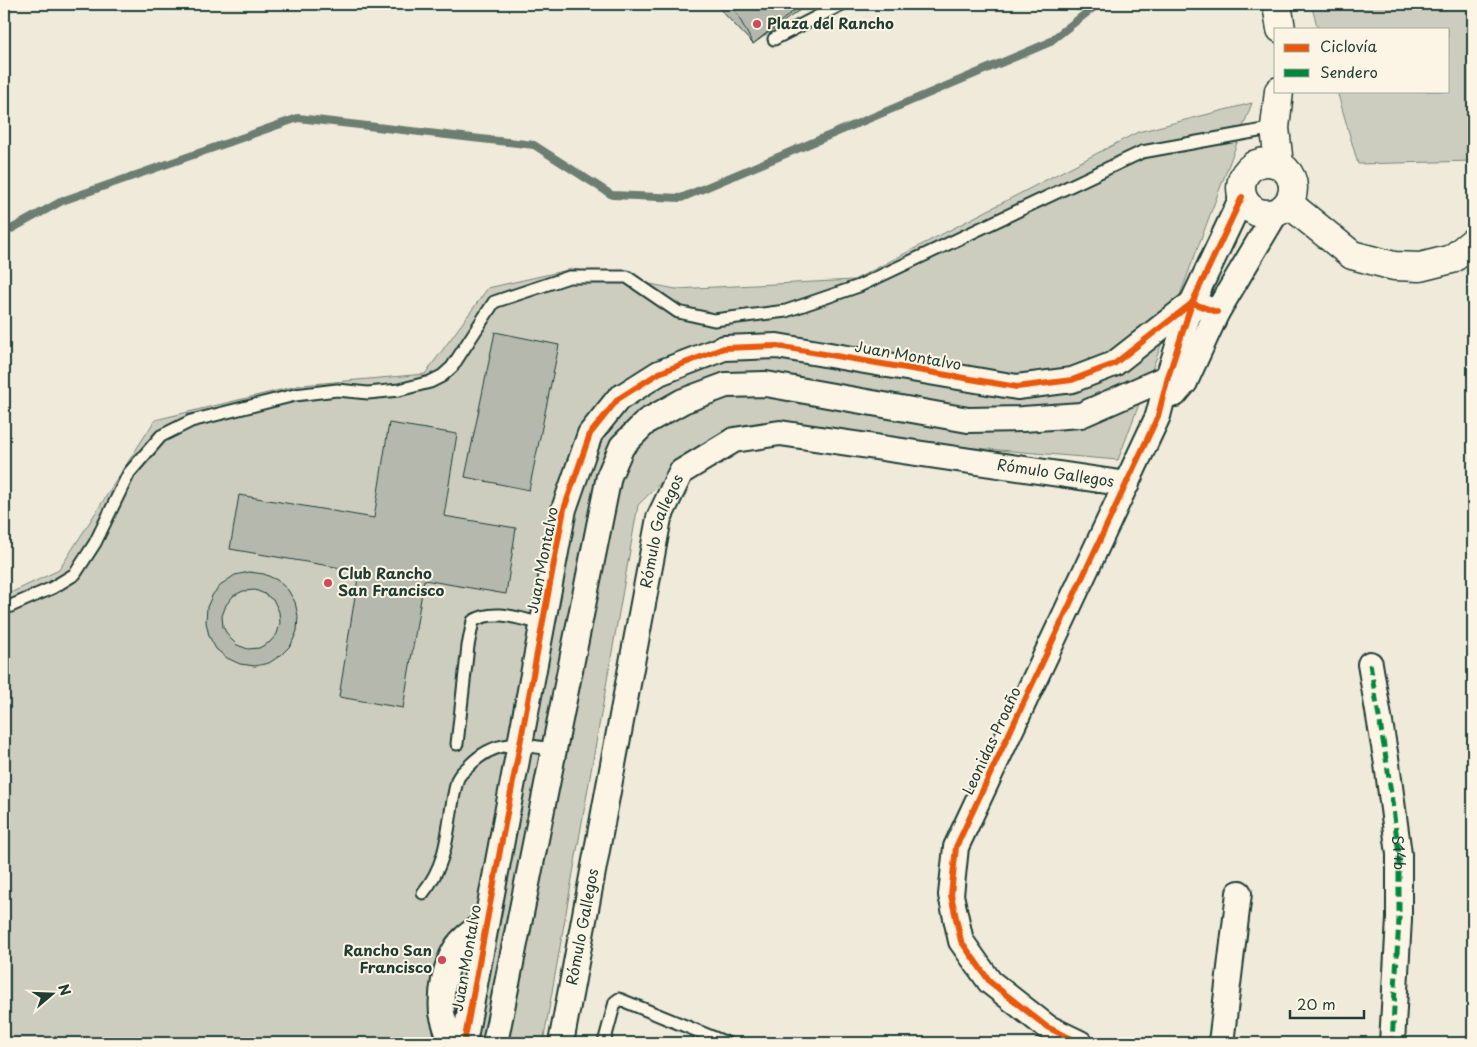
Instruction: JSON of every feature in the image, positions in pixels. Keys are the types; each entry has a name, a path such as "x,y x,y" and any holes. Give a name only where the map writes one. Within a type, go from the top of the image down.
{"street":[{"path":"1277,4 1281,28"},
{"path":"1269,164 1279,92"},
{"path":"1269,164 1291,178 1293,187 1282,207 1265,214 1255,211 1242,197 1241,190 1243,176 1247,170 1269,164"},
{"name":"Leonidas Proaño","path":"1176,379 1192,303 1242,197"},
{"path":"1282,207 1352,255 1394,266 1420,267 1452,259 1473,242"},
{"name":"Leonidas Proaño","path":"1080,1043 1047,1027 990,982 961,941 951,896 956,847 1176,379 1282,207"},
{"path":"1192,303 1217,312"},
{"name":"Juan Montalvo","path":"464,1043 564,509 590,434 618,399 658,373 724,348 777,346 1017,387 1072,380 1114,364 1192,303"},
{"path":"724,348 726,385"},
{"path":"495,1043 608,476 622,446 647,422 683,401 726,385 766,384 968,420 1023,420 1081,415 1176,379"},
{"name":"Rómulo Gallegos","path":"561,1043 659,518 680,472 734,440 780,433 1127,484"},
{"name":"S14b","path":"1370,664 1388,764 1399,854 1399,919 1392,1043"},
{"path":"1220,1043 1239,893"},
{"path":"451,1043 442,1014 442,992 447,971 456,948 468,935 486,922"}],"lane":[{"path":"774,39 842,4"},
{"path":"4,610 52,588 75,574 95,542 129,473 161,436 191,421 295,395 338,390 368,393 399,390 430,382 442,376 452,367 494,302 569,277 627,277 678,312 714,320 786,311 859,286 1142,152 1275,128"},
{"path":"457,744 468,646 473,622 482,616 494,615 543,624"},
{"path":"423,893 435,879 447,844 457,778 480,754 499,746 520,743 554,750"},
{"path":"604,1043 614,1002 619,999 726,1043"}],"shaded area":[{"path":"1311,4 1473,4 1473,161 1358,164 1337,92 1450,92 1450,28 1318,28"},
{"name":"Club Rancho San Francisco","path":"1252,103 1118,460 762,430 698,446 638,505 543,1043 4,1043 4,596 59,570 155,420 301,385 425,374 488,288 572,269 676,289 854,280 1138,132"}],"building":[{"name":"Plaza del Rancho","path":"715,4 808,4 753,44"},
{"name":"Plaza del Rancho","path":"732,4 802,4 753,44"},
{"path":"495,332 559,345 529,490 465,477"},
{"path":"389,423 457,434 444,516 516,528 506,594 424,580 403,708 339,697 359,571 230,549 239,495 374,518"},
{"path":"249,572 264,574 277,580 288,590 295,602 298,616 297,631 291,645 269,663 255,666 240,664 227,658 216,649 209,636 206,622 207,607 213,594 223,583 235,575","holes":["255,590 265,594 274,601 279,612 280,623 277,634 270,642 259,648 248,649 237,645 223,627 222,616 226,605 233,596 243,591"]}],"waterway":[{"path":"4,233 62,201 298,118 534,145 612,195 681,198 1048,43 1098,4"}],"marked path":[{"path":"1370,664 1387,764 1399,854 1399,919 1392,1043"}],"cycle path":[{"path":"1080,1043 1047,1027 990,982 961,941 951,895 956,847 1158,416 1168,377 1192,303 1242,197"},
{"path":"464,1043 564,509 590,434 618,399 659,373 724,348 777,346 1017,387 1072,380 1114,364 1192,303 1217,312"}],"place":[{"name":"Plaza del Rancho","path":"757,24"},
{"name":"Club Rancho San Francisco","path":"328,583"},
{"name":"Rancho San Francisco","path":"442,960"}]}
